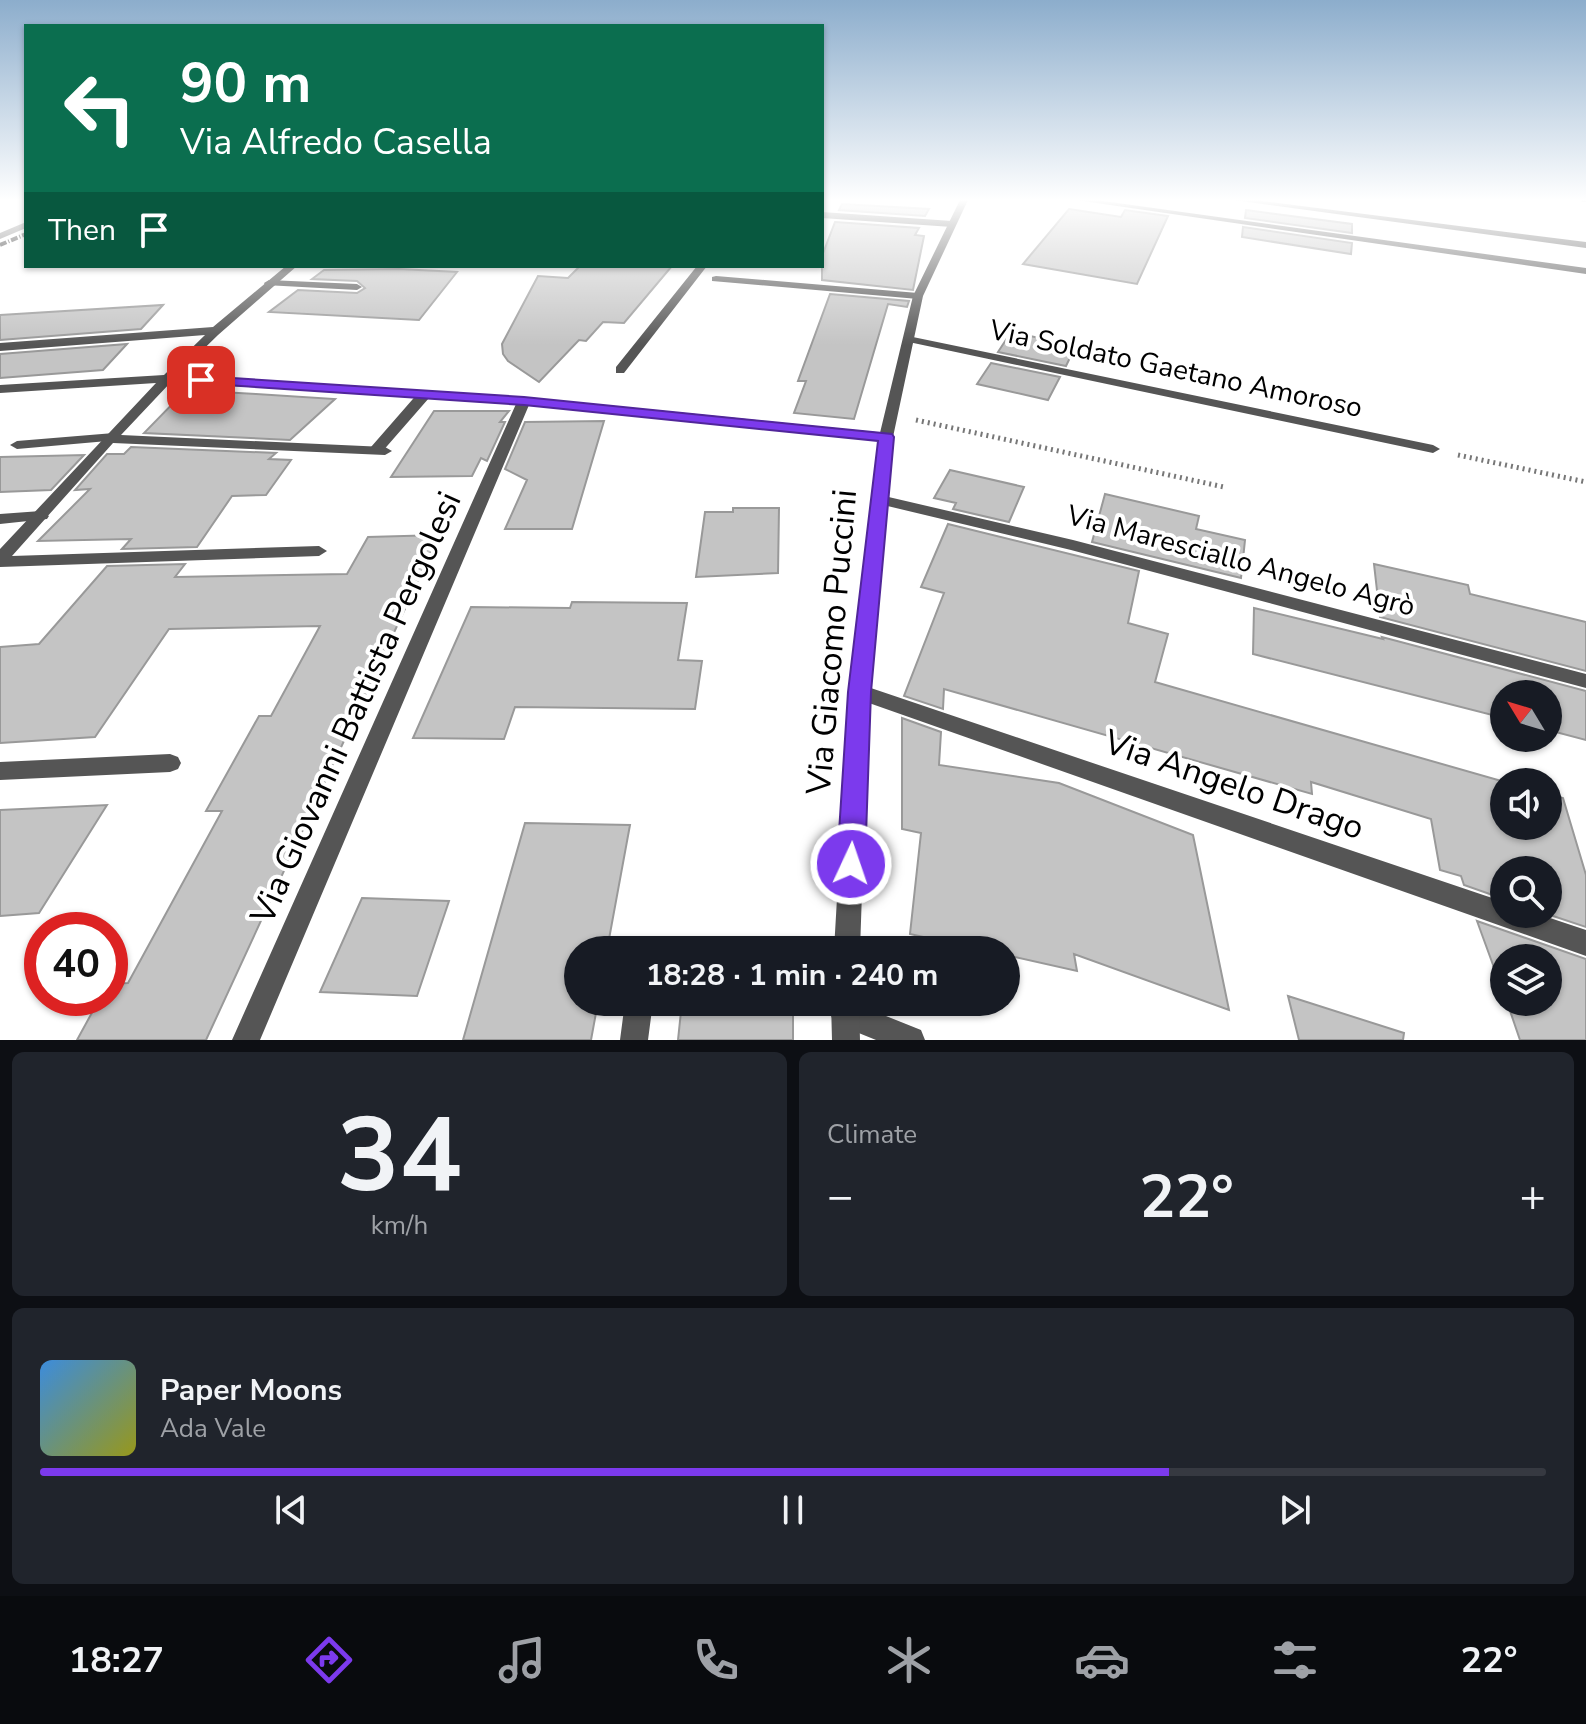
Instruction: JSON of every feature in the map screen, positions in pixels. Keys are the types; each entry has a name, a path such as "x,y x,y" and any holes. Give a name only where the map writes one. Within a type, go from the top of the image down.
{"street":[{"name":"Via Giacomo Puccini","path":"848,936 859,692 886,437 918,296 940,249"},
{"path":"1426,249 1586,271"},
{"path":"0,560 169,378 269,283 289,268"},
{"path":"620,370 700,268"},
{"path":"693,277 918,296"},
{"path":"269,283 357,287"},
{"path":"0,347 219,330"},
{"name":"Via Soldato Gaetano Amoroso","path":"908,339 1433,449"},
{"path":"0,389 169,378 524,401 886,437"},
{"path":"17,445 113,438 380,450 424,395"},
{"name":"Via Giovanni Battista Pergolesi","path":"246,1040 524,401"},
{"name":"Via Maresciallo Angelo Agrò","path":"880,500 1073,545 1586,681"},
{"path":"0,519 41,516"},
{"path":"0,560 319,551"},
{"name":"Via Angelo Drago","path":"859,692 1586,943"},
{"path":"0,771 170,763"},
{"path":"634,1040 637,1016"},
{"path":"845,1018 911,1040"}],"path":[{"path":"891,415 1224,487"},
{"path":"1433,449 1586,482"}],"building":[{"path":"921,249 913,290 822,280 824,251"},
{"path":"1036,249 1153,249 1137,284 1023,264"},
{"path":"1316,249 1351,249 1351,254"},
{"path":"578,268 670,268 624,323 603,322 586,341 579,340 539,382 508,361 502,344 538,276 568,278"},
{"path":"324,270 457,272 419,320 269,312 298,290 357,293 365,288 357,281 312,279"},
{"path":"830,294 909,301 907,307 888,304 854,419 794,413 806,381 798,381"},
{"path":"163,305 141,329 0,340 0,315"},
{"path":"1011,332 1076,345 1066,366 998,352"},
{"path":"127,344 103,370 0,378 0,354"},
{"path":"991,363 1060,377 1048,400 977,384"},
{"path":"186,390 335,399 290,440 144,433"},
{"path":"434,411 509,411 500,422 505,422 487,461 481,458 472,476 391,477"},
{"path":"604,421 572,529 505,529 527,480 505,469 525,422"},
{"path":"131,447 276,453 269,459 291,460 266,495 232,496 197,547 122,549 131,539 38,541 90,489 75,490 107,454 124,454"},
{"path":"84,455 51,490 0,492 0,457"},
{"path":"950,470 1024,487 1009,522 953,509 956,503 934,498"},
{"path":"1105,494 1199,516 1196,529 1245,540 1241,578 1092,542"},
{"path":"733,508 779,508 778,573 696,577 705,512 733,512"},
{"path":"948,524 1139,571 1128,623 1168,634 1155,682 1490,778 1490,840 1562,840 1563,798 1586,875 1586,927 1562,919 1562,856 1490,856 1490,894 1464,885 1461,876 1440,870 1431,819 1311,782 1312,794 944,689 943,709 904,696 944,593 921,587"},
{"path":"439,535 206,1040 77,1040 90,1016 128,1016 128,983 222,811 206,811 259,716 271,716 320,626 169,629 95,737 0,743 0,647 39,644 107,566 185,564 175,577 347,574 368,537"},
{"path":"1374,564 1468,585 1470,594 1586,622 1586,671 1380,617"},
{"path":"572,602 687,603 678,660 702,661 695,709 515,707 504,739 413,738 471,607 570,608"},
{"path":"1254,608 1382,637 1544,680 1490,680 1490,714 1253,654"},
{"path":"1562,685 1586,691 1586,740 1562,734"},
{"path":"902,718 941,732 939,765 1059,783 1193,835 1229,1010 1074,954 1077,971 1020,958 1020,936 910,934 921,833 902,829"},
{"path":"107,805 40,912 0,916 0,810"},
{"path":"525,823 630,825 610,936 564,936 564,1016 595,1016 591,1040 463,1040"},
{"path":"362,898 449,901 417,996 320,992"},
{"path":"1477,921 1543,944 1490,944 1490,957"},
{"path":"1562,951 1586,959 1586,1040 1520,1040 1512,1016 1562,1016"},
{"path":"1288,996 1404,1033 1403,1040 1299,1040"},
{"path":"681,1016 793,1016 793,1040 678,1040"}],"route":[{"path":"201,380 524,401 886,437 859,692 851,864"}]}
